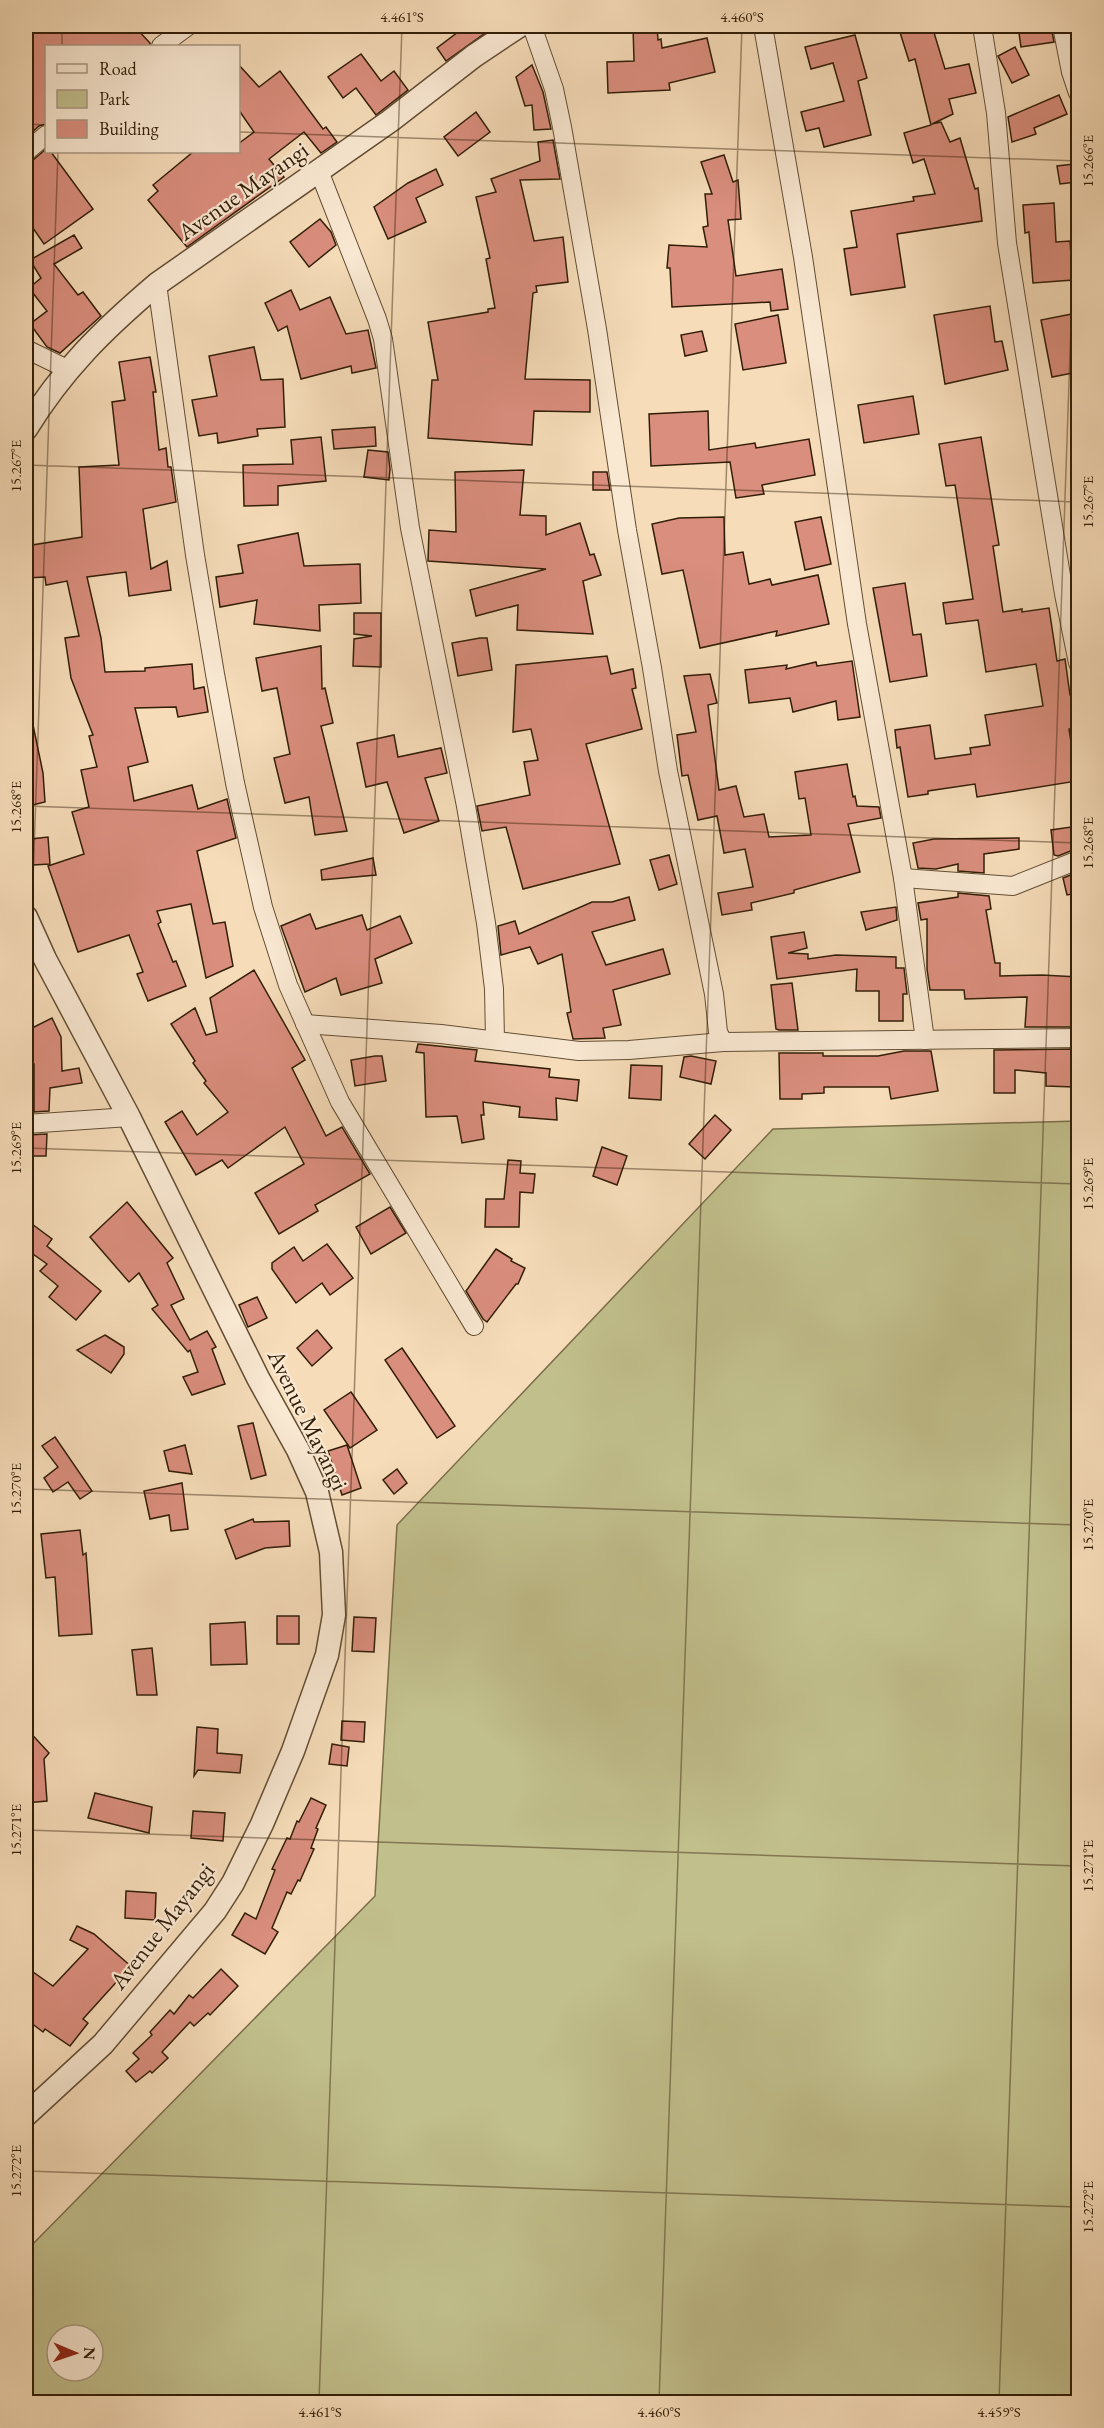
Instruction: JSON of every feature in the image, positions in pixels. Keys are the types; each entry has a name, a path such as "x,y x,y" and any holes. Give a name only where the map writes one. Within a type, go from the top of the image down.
{"street":[{"path":"162,45 188,26"},
{"name":"Avenue Mayangi","path":"26,429 67,369 127,310 158,285 390,121 474,56 519,26"},
{"path":"532,26 554,89 562,127 668,771 714,994 718,1032 723,1042"},
{"path":"763,26 803,257 857,624 903,878 925,1040"},
{"path":"982,26 996,112 1007,243 1064,594 1078,663"},
{"path":"1062,26 1071,72 1078,93"},
{"path":"26,152 45,136"},
{"path":"319,171 383,339 410,528 466,806 486,923 494,989 495,1040"},
{"path":"158,285 195,555 235,783 263,907 288,985 340,1102 474,1326"},
{"path":"26,349 67,369"},
{"path":"903,878 1013,886 1078,860"},
{"name":"Avenue Mayangi","path":"26,917 45,959 129,1117 317,1492 331,1552 334,1615 327,1655 293,1751 262,1824 233,1882 215,1911 103,2044 26,2115"},
{"path":"305,1024 495,1040 579,1051 628,1050 723,1042 1078,1038"},
{"path":"26,1124 129,1117"}],"green space":[{"path":"1078,1121 1078,2402 26,2402 26,2251 375,1896 397,1525 773,1129"}],"building":[{"path":"26,26 134,26 150,43 150,45 45,45 45,124 39,126 28,136 26,132"},
{"path":"466,26 495,26 446,61 437,48"},
{"path":"633,26 657,26 658,40 661,39 662,48 707,38 715,72 669,83 670,90 608,93 607,62 634,61"},
{"path":"898,26 932,26 945,69 969,64 976,93 949,99 953,114 932,124 941,122 950,142 960,138 975,189 978,188 982,221 897,234 905,287 851,295 844,249 857,247 851,211 914,201 913,197 935,194 924,159 913,163 904,133 931,125 915,59 909,61"},
{"path":"1018,26 1051,26 1054,42 1021,47"},
{"path":"855,35 867,78 858,81 871,135 824,147 819,128 806,131 801,112 844,101 833,63 811,69 805,47"},
{"path":"1015,47 1029,75 1012,83 998,56"},
{"path":"361,54 381,81 394,71 408,90 376,115 356,88 343,98 328,77"},
{"path":"532,65 543,92 551,129 534,130 532,105 525,106 516,77"},
{"path":"240,66 259,87 280,71 323,129 326,127 337,142 321,153 304,132 269,159 284,177 187,247 148,200 158,191 153,185 192,153 240,153 240,142 254,132 240,112"},
{"path":"1059,95 1067,114 1034,128 1036,134 1012,142 1008,117"},
{"path":"476,112 490,132 458,156 444,137"},
{"path":"553,140 560,179 520,180 534,241 563,237 568,282 536,286 537,292 533,293 525,379 590,380 590,412 534,411 532,445 428,438 432,380 438,380 428,322 488,312 488,309 495,308 486,259 490,258 476,197 496,192 491,179 540,161 538,142"},
{"path":"45,150 45,153 52,153 93,209 44,244 26,218 26,166"},
{"path":"724,155 733,182 738,180 741,219 728,220 736,276 782,269 788,309 771,311 770,302 672,307 670,268 667,268 669,245 707,247 703,227 708,226 705,194 712,194 701,162"},
{"path":"1074,164 1076,182 1060,184 1057,166"},
{"path":"436,169 443,185 416,198 426,222 388,239 374,207 408,183"},
{"path":"1054,203 1056,242 1070,241 1073,280 1033,283 1029,232 1025,233 1023,205"},
{"path":"320,219 331,232 336,245 309,267 290,242"},
{"path":"74,235 82,248 54,264 78,295 83,292 101,316 60,353 47,347 30,324 47,311 29,288 41,278 30,260"},
{"path":"291,290 300,310 330,297 346,334 368,330 376,368 352,373 351,366 301,379 287,326 278,331 265,303"},
{"path":"990,306 995,342 1002,341 1008,370 945,384 934,315"},
{"path":"1077,313 1078,372 1052,377 1041,320"},
{"path":"778,315 786,363 743,370 735,324"},
{"path":"702,331 707,351 685,356 681,335"},
{"path":"254,347 261,380 283,379 285,427 257,429 258,436 218,443 217,433 199,436 192,400 217,396 209,356"},
{"path":"150,357 156,392 153,392 159,450 166,448 176,502 143,509 151,569 167,561 171,590 129,596 126,572 87,577 101,638 105,672 145,671 145,668 192,664 194,689 204,687 208,712 178,717 176,707 135,708 148,762 128,767 134,801 192,785 198,809 227,799 236,838 197,851 213,924 225,922 233,966 206,978 191,904 157,911 161,922 158,924 173,962 176,961 186,986 148,1001 137,974 143,972 129,935 78,952 48,866 84,854 72,812 89,807 81,770 97,767 89,736 93,735 71,678 65,638 79,636 67,581 46,585 45,577 26,578 26,546 82,537 79,467 119,465 112,402 125,400 119,362"},
{"path":"913,396 919,434 864,443 858,405"},
{"path":"708,411 709,450 755,443 756,448 809,439 815,475 762,485 764,494 736,498 730,462 651,466 649,414"},
{"path":"375,427 376,446 334,449 332,430"},
{"path":"321,437 326,481 278,486 278,505 244,506 243,465 293,464 291,440"},
{"path":"981,437 999,545 993,546 1003,612 1049,608 1057,661 1065,659 1070,695 1073,695 1078,727 1069,729 1077,781 977,797 975,784 928,791 928,794 908,797 895,730 930,725 935,759 971,754 970,748 990,745 985,715 1043,706 1036,664 986,672 978,620 946,624 943,603 973,599 955,485 946,486 939,444"},
{"path":"368,450 388,452 389,480 364,477"},
{"path":"524,470 520,515 546,516 546,535 580,523 590,555 594,554 601,575 583,581 593,634 517,630 518,605 476,616 470,590 546,569 428,561 429,530 456,532 455,472"},
{"path":"593,472 607,472 610,490 593,490"},
{"path":"724,517 725,555 743,552 749,584 770,579 772,585 818,575 829,624 776,636 777,631 700,648 683,570 662,574 652,524 679,518"},
{"path":"821,517 831,564 805,570 795,522"},
{"path":"298,533 304,566 360,564 361,603 319,605 320,631 254,624 257,600 220,607 216,577 243,573 238,545"},
{"path":"905,583 913,635 921,634 927,676 890,682 873,588"},
{"path":"354,613 381,613 381,667 353,666 354,639 372,636 354,634"},
{"path":"487,638 492,670 458,676 452,643"},
{"path":"321,646 322,689 325,688 333,723 321,726 347,831 315,835 309,797 285,803 274,758 290,754 277,688 262,691 256,658"},
{"path":"607,656 611,674 633,669 636,688 632,689 642,729 586,744 620,864 523,889 506,827 482,831 477,806 530,795 524,762 538,760 531,729 513,732 516,665"},
{"path":"852,661 860,717 838,720 836,701 793,712 790,698 749,703 745,670 787,665 786,669 816,662 817,666"},
{"path":"710,674 717,703 708,705 719,790 736,786 744,817 764,814 769,837 811,835 805,798 799,799 795,772 847,764 853,797 855,796 857,806 879,807 881,818 848,824 860,872 794,890 794,893 751,903 752,910 722,915 718,893 753,887 745,849 724,853 717,816 698,820 688,775 682,776 677,735 696,732 684,676"},
{"path":"33,725 43,773 45,802 28,806 26,726"},
{"path":"394,735 398,757 441,748 447,773 425,778 439,821 404,833 387,782 366,787 357,743"},
{"path":"1071,827 1073,850 1058,856 1054,855 1051,830"},
{"path":"48,837 50,864 33,865 31,839"},
{"path":"1019,838 1019,849 984,854 984,873 958,871 958,864 936,869 918,868 913,843 934,839"},
{"path":"669,855 677,884 659,890 650,860"},
{"path":"373,858 376,875 322,880 321,870"},
{"path":"1076,873 1078,893 1067,895 1063,878"},
{"path":"958,893 989,896 991,909 986,910 995,963 1000,963 1000,976 1078,977 1076,1027 1025,1027 1027,997 965,999 964,990 930,990 927,969 927,919 921,920 918,903 958,897"},
{"path":"629,897 635,920 592,932 606,965 663,949 670,974 613,990 621,1025 603,1028 605,1038 573,1039 567,1013 571,1012 562,954 538,964 530,947 501,955 498,926 515,921 519,934 592,902 612,902"},
{"path":"896,907 897,920 866,930 861,912"},
{"path":"310,914 316,929 362,915 367,930 400,916 412,943 375,959 382,983 341,995 336,978 305,992 281,926"},
{"path":"804,932 807,948 788,953 808,954 808,959 836,955 896,957 896,968 904,968 907,994 903,994 903,1021 879,1021 879,991 856,991 857,969 777,979 771,937"},
{"path":"254,970 305,1060 292,1068 326,1136 342,1127 370,1174 315,1205 318,1211 279,1234 255,1193 304,1164 285,1127 228,1168 222,1160 196,1175 165,1122 182,1111 197,1135 228,1112 204,1083 206,1081 193,1063 195,1061 171,1024 195,1008 206,1035 217,1032 210,998"},
{"path":"792,983 798,1030 779,1030 776,1029 771,985"},
{"path":"52,1018 61,1037 62,1071 79,1068 82,1083 50,1088 49,1111 34,1112 34,1064 26,1065 26,1031"},
{"path":"418,1044 477,1050 475,1061 550,1069 549,1077 579,1080 577,1101 556,1098 557,1120 519,1117 520,1107 483,1102 484,1115 481,1115 484,1139 462,1143 457,1116 426,1117 424,1053 416,1052"},
{"path":"1075,1049 1074,1087 1046,1086 1046,1073 1015,1070 1015,1093 994,1093 994,1050"},
{"path":"904,1051 931,1051 938,1091 891,1099 889,1087 824,1087 824,1093 802,1094 802,1099 780,1099 779,1053 878,1056"},
{"path":"382,1056 386,1081 355,1086 351,1060"},
{"path":"691,1056 716,1061 711,1084 680,1077 684,1057"},
{"path":"631,1065 662,1066 661,1100 629,1098"},
{"path":"715,1115 731,1130 705,1159 689,1144"},
{"path":"47,1134 46,1156 26,1156 26,1135"},
{"path":"602,1147 627,1156 617,1185 593,1176"},
{"path":"508,1160 521,1161 520,1173 535,1174 533,1193 520,1192 519,1227 485,1227 486,1199 504,1199"},
{"path":"127,1202 173,1258 167,1263 184,1299 171,1305 190,1340 207,1331 216,1347 212,1349 225,1384 192,1395 183,1377 198,1372 190,1350 188,1352 152,1309 158,1305 139,1273 129,1282 90,1237"},
{"path":"390,1207 406,1233 371,1254 356,1227"},
{"path":"32,1224 52,1239 47,1246 101,1291 76,1320 49,1297 58,1286 40,1271 47,1264 26,1249 26,1233"},
{"path":"327,1244 353,1278 330,1295 322,1283 296,1303 272,1269 272,1263 294,1247 303,1261"},
{"path":"496,1249 512,1259 511,1261 525,1268 518,1284 487,1322 466,1291"},
{"path":"257,1297 267,1318 248,1327 239,1305"},
{"path":"317,1330 332,1348 312,1366 297,1348"},
{"path":"105,1335 124,1347 124,1354 111,1373 77,1350"},
{"path":"402,1348 455,1426 437,1438 385,1360"},
{"path":"351,1392 377,1430 350,1448 324,1410"},
{"path":"253,1423 266,1475 251,1479 238,1426"},
{"path":"55,1437 92,1491 80,1499 68,1482 53,1492 44,1478 58,1467 42,1446"},
{"path":"185,1445 192,1474 169,1471 164,1451"},
{"path":"347,1445 361,1488 342,1495 328,1451"},
{"path":"397,1469 407,1483 394,1494 383,1480"},
{"path":"182,1483 188,1529 171,1531 169,1515 150,1519 144,1491"},
{"path":"253,1519 254,1522 289,1521 290,1546 265,1548 236,1559 225,1530"},
{"path":"80,1530 83,1555 86,1553 92,1634 59,1636 55,1577 46,1578 41,1534"},
{"path":"277,1616 299,1616 299,1644 277,1644"},
{"path":"354,1617 376,1618 374,1652 352,1651"},
{"path":"245,1622 247,1664 211,1665 210,1624"},
{"path":"152,1648 157,1695 137,1695 132,1650"},
{"path":"342,1721 365,1722 364,1742 341,1740"},
{"path":"197,1727 218,1729 217,1753 242,1755 240,1773 198,1770 194,1776"},
{"path":"26,1728 49,1753 44,1759 47,1801 26,1803"},
{"path":"332,1744 349,1747 347,1766 329,1764"},
{"path":"95,1793 152,1807 149,1833 88,1818"},
{"path":"311,1798 326,1805 316,1828 318,1829 311,1848 314,1849 300,1881 298,1880 291,1894 287,1892 272,1928 278,1932 265,1954 232,1935 245,1913 256,1919 275,1870 272,1869"},
{"path":"193,1811 225,1813 223,1841 191,1838"},
{"path":"126,1891 156,1893 155,1920 125,1918"},
{"path":"77,1926 94,1934 133,1968 123,1981 120,1978 83,2019 88,2023 70,2046 45,2029 43,2032 26,2019 26,2011 33,2001 26,1993 26,1982 33,1972 53,1986 88,1949 70,1940"},
{"path":"221,1969 238,1986 210,2015 208,2013 194,2026 190,2022 162,2052 168,2058 152,2073 150,2071 136,2082 126,2071 139,2059 133,2053 152,2035 150,2032 170,2010 174,2014 189,1995 193,1998"}]}
